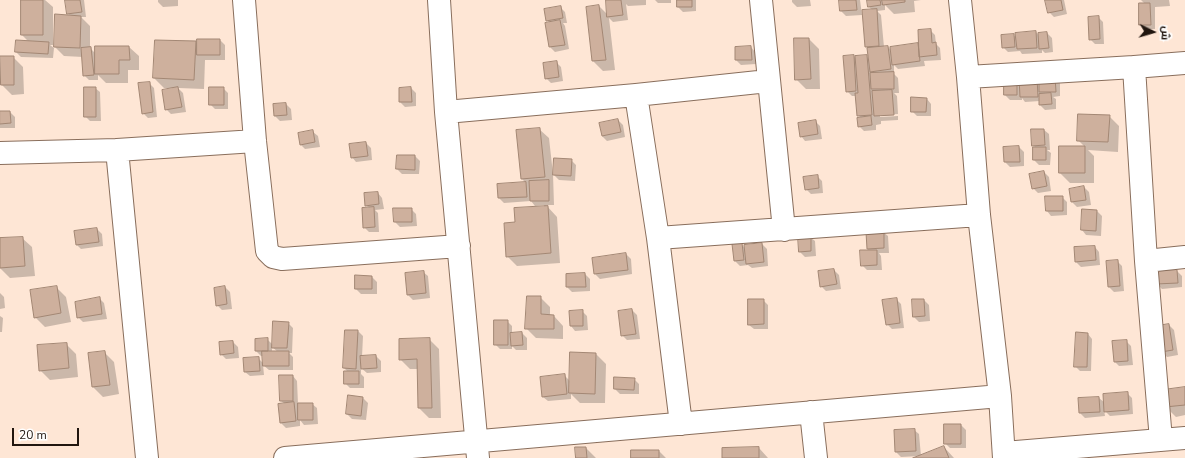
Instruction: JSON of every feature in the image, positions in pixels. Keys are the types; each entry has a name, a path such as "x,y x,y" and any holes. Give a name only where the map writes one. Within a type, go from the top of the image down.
{"street":[{"path":"244,0 255,141 267,251 273,257 282,259 458,246"},
{"path":"440,0 446,112 477,450"},
{"path":"761,0 784,230"},
{"path":"960,0 979,215 1000,396 1004,455 1185,438"},
{"path":"968,77 1185,63"},
{"path":"1134,67 1146,261 1161,440"},
{"path":"446,112 636,95 768,80"},
{"path":"636,95 658,238 681,424"},
{"path":"0,153 117,150 255,141"},
{"path":"117,150 147,458"},
{"path":"658,238 979,215"},
{"path":"1146,261 1185,257"},
{"path":"285,458 477,450 681,424 1000,396"},
{"path":"811,412 816,458"}],"building":[{"path":"21,0 43,0 43,35 21,35"},
{"path":"65,0 80,0 82,12 67,14"},
{"path":"606,0 621,0 623,15 607,17"},
{"path":"677,0 692,0 692,7 677,7"},
{"path":"839,0 856,0 857,10 840,11"},
{"path":"867,0 880,0 881,5 868,7"},
{"path":"882,0 905,0 905,2 883,5"},
{"path":"1045,0 1061,0 1063,10 1048,13"},
{"path":"1139,3 1150,3 1151,25 1139,25"},
{"path":"599,5 606,60 592,61 586,7"},
{"path":"561,6 563,18 546,21 544,9"},
{"path":"877,9 879,46 865,47 862,10"},
{"path":"55,14 81,16 80,48 54,47"},
{"path":"1099,16 1100,39 1089,40 1088,17"},
{"path":"560,20 565,45 549,47 545,23"},
{"path":"931,29 932,43 936,42 937,55 919,57 918,30"},
{"path":"1036,31 1037,48 1017,49 1015,33"},
{"path":"1047,32 1049,48 1039,49 1038,33"},
{"path":"1014,34 1015,47 1002,48 1001,35"},
{"path":"794,38 809,38 811,79 795,80"},
{"path":"197,39 220,39 220,55 197,55"},
{"path":"16,40 49,42 48,54 15,52"},
{"path":"155,40 196,41 194,80 153,78"},
{"path":"918,43 920,61 892,65 890,47"},
{"path":"95,46 129,46 130,60 119,60 119,74 95,74"},
{"path":"751,46 752,60 735,60 735,47"},
{"path":"888,46 891,69 870,72 867,48"},
{"path":"91,47 94,75 83,76 81,48"},
{"path":"854,55 856,91 846,92 843,56"},
{"path":"867,55 872,115 857,116 855,93 858,93 855,56"},
{"path":"0,56 14,56 14,85 1,85"},
{"path":"557,61 559,77 545,79 543,63"},
{"path":"894,72 894,89 871,89 870,73"},
{"path":"1055,76 1056,92 1039,92 1039,77"},
{"path":"1037,77 1038,97 1020,97 1019,78"},
{"path":"1004,81 1017,81 1017,95 1004,95"},
{"path":"150,82 153,112 142,114 138,83"},
{"path":"84,87 96,87 96,117 84,117"},
{"path":"178,87 182,107 165,110 162,90"},
{"path":"209,87 224,87 224,105 209,105"},
{"path":"411,87 412,102 399,102 399,88"},
{"path":"892,90 894,115 874,116 872,91"},
{"path":"1051,93 1052,104 1039,105 1039,94"},
{"path":"911,97 927,98 926,112 911,112"},
{"path":"286,103 287,115 274,116 273,104"},
{"path":"0,111 10,111 11,123 0,124"},
{"path":"1078,114 1110,115 1108,142 1077,141"},
{"path":"871,116 872,125 858,127 857,118"},
{"path":"618,119 621,132 602,136 599,123"},
{"path":"816,120 818,134 800,137 798,123"},
{"path":"540,128 545,177 521,179 516,130"},
{"path":"1031,129 1044,129 1045,145 1032,146"},
{"path":"313,130 315,142 300,145 298,133"},
{"path":"366,142 368,156 351,158 349,144"},
{"path":"1019,146 1020,162 1004,162 1003,147"},
{"path":"1059,146 1085,146 1085,173 1059,173"},
{"path":"1033,147 1046,147 1046,160 1033,160"},
{"path":"397,155 415,155 415,170 396,169"},
{"path":"554,158 572,159 571,176 553,175"},
{"path":"1044,171 1047,186 1032,189 1029,174"},
{"path":"818,175 819,188 805,190 803,177"},
{"path":"549,180 549,201 530,201 529,181"},
{"path":"526,182 527,197 498,198 497,184"},
{"path":"1084,186 1086,200 1071,202 1069,189"},
{"path":"378,192 379,204 365,206 364,193"},
{"path":"1045,196 1063,196 1063,211 1046,211"},
{"path":"548,206 551,253 506,257 504,223 515,222 514,208"},
{"path":"374,207 375,227 363,228 362,208"},
{"path":"393,208 412,208 412,222 394,222"},
{"path":"1082,209 1097,210 1096,231 1081,230"},
{"path":"97,228 99,242 76,245 74,231"},
{"path":"884,231 884,248 867,249 866,232"},
{"path":"798,236 811,236 811,251 799,252"},
{"path":"23,237 25,266 0,268 0,238"},
{"path":"742,243 744,260 734,261 732,244"},
{"path":"762,243 764,262 746,264 744,245"},
{"path":"1095,246 1096,260 1075,262 1074,247"},
{"path":"860,250 877,250 877,265 861,266"},
{"path":"626,253 628,270 594,274 592,258"},
{"path":"1118,260 1120,286 1108,287 1106,261"},
{"path":"834,269 837,284 820,287 818,271"},
{"path":"1177,270 1178,283 1156,284 1156,271"},
{"path":"424,271 426,293 407,295 405,273"},
{"path":"585,273 586,287 566,287 566,274"},
{"path":"355,275 372,276 372,289 355,289"},
{"path":"57,286 61,313 34,318 30,290"},
{"path":"225,286 227,304 216,306 214,288"},
{"path":"527,296 541,296 541,314 554,315 554,329 525,329"},
{"path":"100,297 102,314 77,318 75,302"},
{"path":"897,298 900,323 886,325 882,300"},
{"path":"748,299 764,299 764,324 748,325"},
{"path":"912,299 924,299 925,316 913,317"},
{"path":"632,309 636,334 621,336 618,311"},
{"path":"583,310 583,326 570,326 569,311"},
{"path":"494,320 508,320 508,345 494,345"},
{"path":"273,321 289,322 287,348 272,348"},
{"path":"1169,324 1173,350 1161,352 1157,326"},
{"path":"345,330 358,330 356,369 343,368"},
{"path":"522,332 523,345 511,346 510,333"},
{"path":"1076,332 1088,333 1087,367 1074,367"},
{"path":"268,338 268,351 255,351 255,339"},
{"path":"430,338 432,408 418,408 417,359 399,360 399,339"},
{"path":"1127,340 1128,361 1114,362 1112,341"},
{"path":"233,341 234,353 220,355 219,342"},
{"path":"67,343 69,368 39,371 37,345"},
{"path":"105,351 110,385 92,387 88,353"},
{"path":"262,351 289,351 289,366 263,366"},
{"path":"570,352 596,353 595,394 569,393"},
{"path":"376,355 377,368 361,369 360,356"},
{"path":"259,357 260,371 244,372 243,358"},
{"path":"344,371 359,371 359,384 344,384"},
{"path":"565,374 567,394 542,397 540,377"},
{"path":"279,375 293,375 293,401 280,401"},
{"path":"614,377 635,378 634,390 614,389"},
{"path":"1185,387 1185,405 1165,407 1163,390"},
{"path":"1128,392 1129,410 1104,412 1103,394"},
{"path":"348,395 363,397 361,416 346,414"},
{"path":"1099,397 1100,412 1079,413 1078,398"},
{"path":"294,402 296,421 280,423 278,404"},
{"path":"298,403 313,403 313,420 298,420"},
{"path":"944,424 961,424 961,444 944,444"},
{"path":"915,429 916,451 895,452 894,430"},
{"path":"944,446 949,458 913,458"},
{"path":"575,447 586,447 587,458 576,458"},
{"path":"759,447 759,458 722,458 722,448"},
{"path":"631,450 659,450 659,458 631,458"}]}
